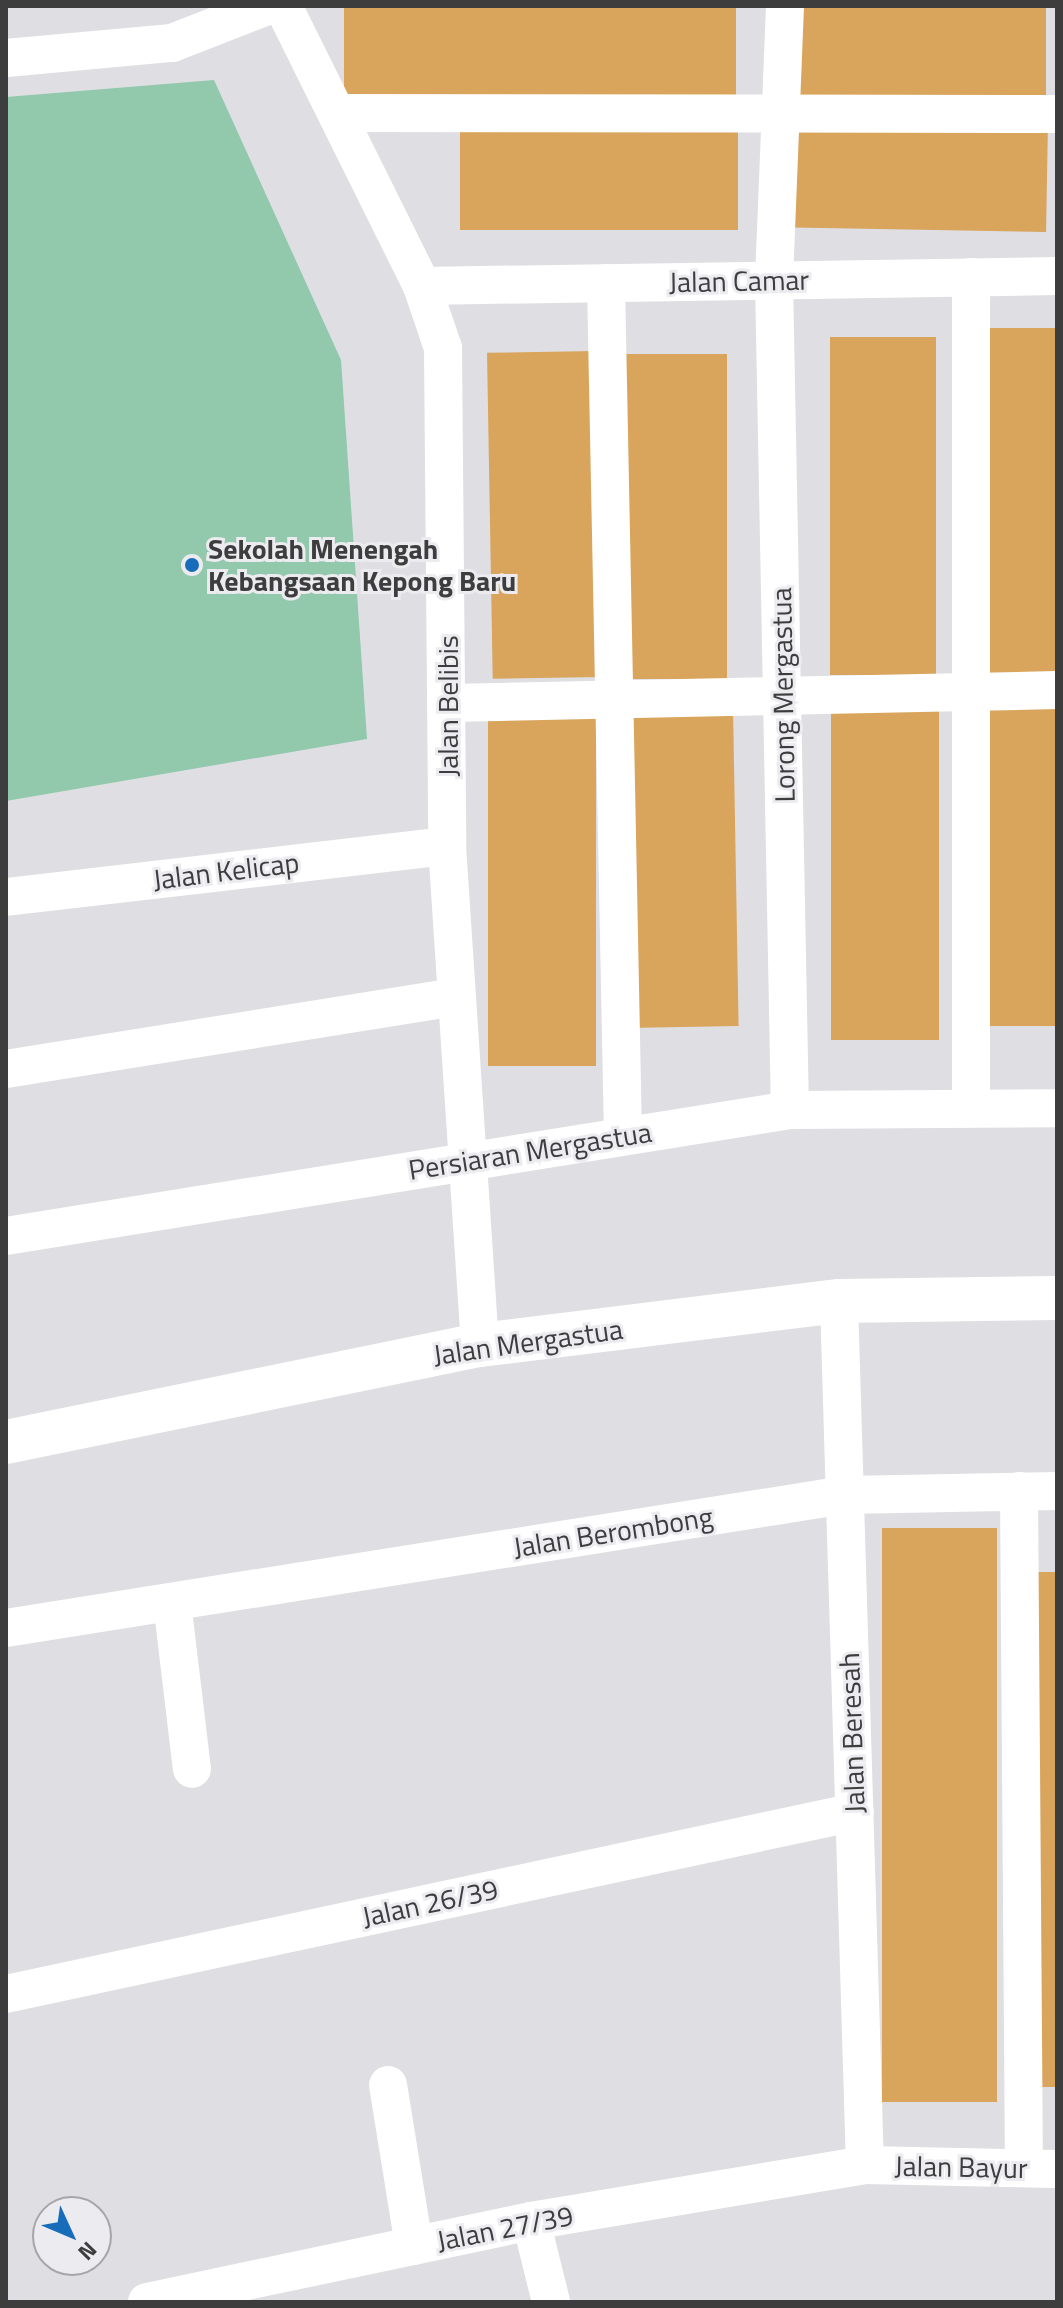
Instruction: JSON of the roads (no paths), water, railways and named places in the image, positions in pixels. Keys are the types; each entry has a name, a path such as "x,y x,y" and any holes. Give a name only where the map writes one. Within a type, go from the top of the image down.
{"main road":[{"name":"Jalan Mergastua","path":"6,1442 480,1345 839,1301 1057,1298"}],"street":[{"path":"6,58 172,43 267,6"},
{"name":"Jalan Belibis","path":"283,6 422,286 443,348 449,703 447,846 480,1345"},
{"name":"Lorong Mergastua","path":"785,6 774,280 790,1110"},
{"path":"337,113 781,117 1057,114"},
{"name":"Jalan Camar","path":"422,286 1057,276"},
{"path":"971,277 968,692 971,1108"},
{"path":"606,283 623,1136"},
{"path":"449,703 1057,690"},
{"name":"Jalan Kelicap","path":"6,897 447,846"},
{"path":"6,1069 456,997"},
{"name":"Persiaran Mergastua","path":"6,1236 790,1110 1057,1108"},
{"name":"Jalan Beresah","path":"839,1301 865,2165"},
{"path":"1019,1491 1040,2168"},
{"name":"Jalan Berombong","path":"6,1628 845,1495 1057,1491"},
{"path":"172,1602 192,1769"},
{"name":"Jalan 26/39","path":"6,1994 855,1812"},
{"path":"388,2085 414,2246"},
{"name":"Jalan Bayur","path":"865,2165 1040,2168"},
{"name":"Jalan 27/39","path":"147,2302 531,2221 865,2165"},
{"path":"531,2221 551,2302"}],"place":[{"name":"Sekolah Menengah Kebangsaan Kepong Baru","path":"192,565"}]}
